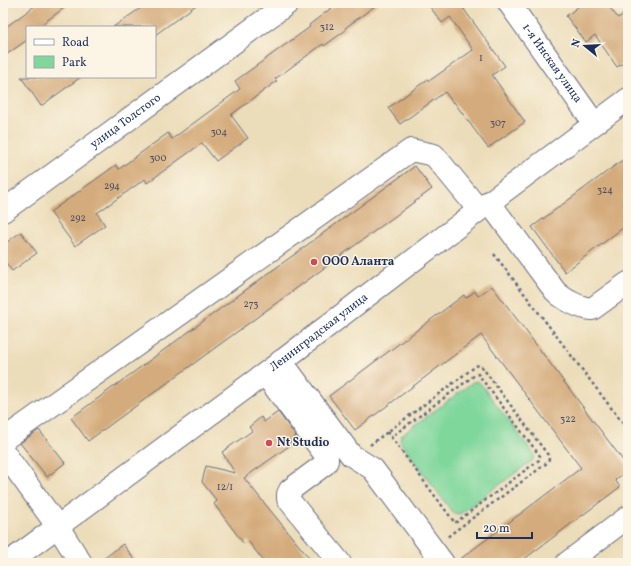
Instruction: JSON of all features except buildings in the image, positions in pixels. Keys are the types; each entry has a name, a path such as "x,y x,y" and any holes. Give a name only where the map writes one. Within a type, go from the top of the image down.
{"street":[{"name":"улица Толстого","path":"3,211 288,3"},
{"name":"1-я Инская улица","path":"509,3 594,123"},
{"name":"Ленинградская улица","path":"8,563 273,368 484,206 628,99"},
{"path":"3,440 411,150 434,155 484,206 555,291 566,299 592,309 628,283"},
{"path":"273,368 351,455 373,469 438,556"},
{"path":"273,368 327,457 325,464 290,490 288,499 340,563"},
{"path":"3,451 58,527 81,563"},
{"path":"567,563 628,517"}],"path":[{"path":"494,254 628,430"},
{"path":"354,457 476,366 479,365 482,367 543,448 549,459 547,463 459,528 438,556"},
{"path":"392,437 478,374 540,456 539,460 455,523"},
{"path":"388,432 459,528"}],"green space":[{"path":"477,381 534,454 533,460 460,514 453,513 401,443 400,439 402,435 473,382"}],"place":[{"name":"ООО Аланта","path":"314,262"},
{"name":"Nt Studio","path":"269,443"}]}
